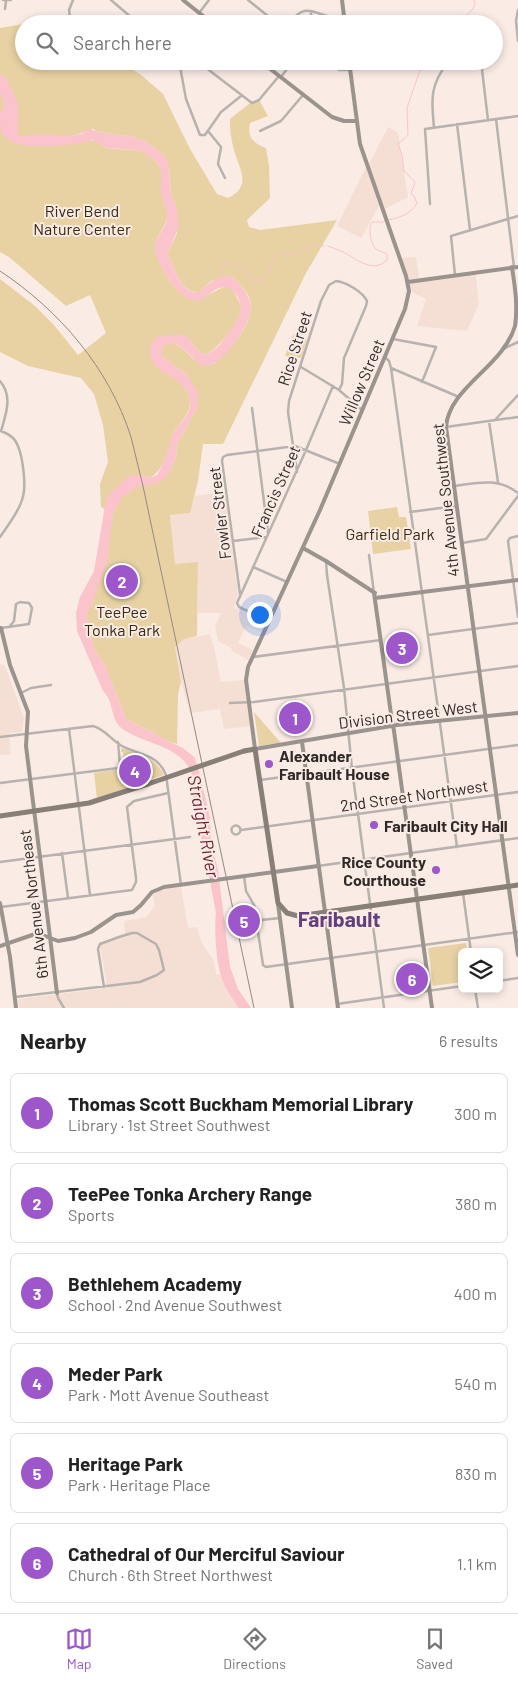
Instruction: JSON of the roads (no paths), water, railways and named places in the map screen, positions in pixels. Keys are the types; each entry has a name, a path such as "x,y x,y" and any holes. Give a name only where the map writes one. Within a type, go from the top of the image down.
{"main road":[{"path":"0,816 79,805 104,799 192,768 255,749 278,903 286,912 298,916 518,885"}],"street":[{"path":"5,9 5,0 11,0"},
{"path":"70,15 69,10 73,0"},
{"path":"111,0 128,15"},
{"path":"183,0 202,15"},
{"path":"199,13 209,0"},
{"path":"248,0 267,15"},
{"path":"342,0 344,15"},
{"path":"518,10 516,19 518,41"},
{"path":"296,15 299,12 311,11 324,15"},
{"path":"181,70 186,99 200,135 204,135 208,131 220,112 241,96"},
{"path":"208,70 252,103 259,100 286,70"},
{"path":"271,70 332,117 344,121 356,121"},
{"path":"339,70 350,70"},
{"name":"Willow Street","path":"255,749 246,676 252,658 340,464 393,339 407,303 409,291 408,282 362,151 356,121 350,70"},
{"path":"434,126 432,94 442,70"},
{"path":"481,70 488,120"},
{"path":"260,130 281,121 303,95"},
{"path":"430,204 424,131 427,127 518,116"},
{"path":"408,282 515,267 496,119"},
{"path":"457,124 470,230"},
{"path":"208,131 221,147 218,164 226,178"},
{"path":"455,275 451,236 518,216"},
{"name":"4th Avenue Southwest","path":"515,267 517,302 514,327 504,348 459,397 448,414 446,427 502,840 517,932 518,956"},
{"name":"Rice Street","path":"296,472 288,407 290,396 301,367 319,306 330,283 340,281 362,294 366,298 366,306 344,358 342,384 339,390"},
{"path":"517,302 518,309"},
{"path":"393,339 436,347 422,382"},
{"path":"504,348 518,342"},
{"path":"385,357 389,361 391,368 457,847"},
{"path":"301,367 339,390 363,410"},
{"path":"391,368 459,397"},
{"path":"0,381 6,391 8,404 1,431 9,434 18,445 24,476 23,498 0,537"},
{"name":"Francis Street","path":"269,621 237,605 333,386"},
{"path":"495,420 518,395"},
{"path":"233,541 268,535 252,408"},
{"path":"446,427 518,417"},
{"path":"489,421 498,482"},
{"path":"258,451 293,447 306,450 340,464"},
{"name":"Fowler Street","path":"240,596 222,461 223,457 258,451"},
{"path":"454,486 481,482 498,482 510,487 518,494 486,539 462,543"},
{"path":"410,512 456,506"},
{"path":"518,536 509,539 516,580 518,618"},
{"path":"303,548 326,561 375,596 381,597 516,580"},
{"path":"369,555 432,1008"},
{"path":"326,561 344,688 352,769 372,906 384,1008"},
{"path":"253,567 287,582"},
{"path":"0,628 29,624 32,608 29,603 20,602 16,604 14,621 10,626"},
{"path":"428,635 518,623"},
{"name":"6th Avenue Northeast","path":"0,628 10,666 28,712 26,746 57,993"},
{"path":"252,658 381,640"},
{"path":"230,703 250,702 518,666"},
{"path":"22,693 31,688 51,685"},
{"name":"Division Street West","path":"255,749 397,725 518,714"},
{"path":"0,738 88,726 97,727 118,742 152,758 161,766 166,775 182,885"},
{"path":"69,729 90,896"},
{"path":"0,783 118,768 120,766 118,742"},
{"path":"302,742 337,1006 383,997 458,986"},
{"path":"260,780 518,745"},
{"name":"2nd Street Northwest","path":"241,830 518,792"},
{"path":"0,907 132,890 136,882 126,812 128,804 168,793"},
{"path":"0,862 190,838"},
{"path":"0,946 35,934 62,941 91,932 110,918 137,909 157,889 518,838"},
{"path":"62,853 68,898"},
{"path":"244,876 246,891 254,904 256,917 253,922 257,925 264,966 517,932"},
{"path":"463,893 470,948"},
{"path":"0,903 10,957 16,1008"},
{"path":"278,903 292,1008"},
{"path":"280,924 286,912"},
{"path":"256,917 261,920 280,918"},
{"path":"257,925 260,924 261,920"},
{"path":"14,997 57,993 104,987 148,980 164,970 156,944 143,936 132,933 100,944 98,949 104,987"},
{"path":"503,980 518,978"},
{"path":"57,993 64,1008"},
{"path":"476,993 478,1008"}],"water":[{"name":"Straight River","path":"0,73 6,77 19,105 18,134 23,136 39,134 73,136 90,129 98,132 134,137 145,141 163,155 168,162 171,196 176,205 179,226 167,255 178,278 190,291 197,293 217,278 232,276 244,290 251,303 250,315 235,343 228,352 213,364 203,366 199,364 188,352 172,343 162,347 162,357 187,375 198,392 198,405 177,445 176,456 170,472 163,480 156,484 139,486 123,496 113,513 107,562 86,615 94,649 104,664 126,719 183,748 194,757 210,818 211,844 218,870 230,967 238,989 251,1008 238,1008 221,977 217,959 216,913 195,809 191,772 179,756 162,746 132,735 119,726 107,695 103,691 77,631 76,613 80,597 94,571 106,500 113,490 130,475 142,475 150,478 157,475 172,436 189,411 190,399 187,391 152,361 150,353 152,343 159,336 183,334 205,355 213,351 237,320 241,308 239,299 231,289 223,287 195,301 186,297 170,282 155,250 158,237 165,226 167,215 161,191 161,170 154,159 137,150 109,148 92,140 58,146 28,146 10,141 2,134 1,129 0,112 4,108 4,103 0,93"}],"waterway":[{"path":"467,15 473,9 474,0"},
{"path":"388,220 405,215 417,203 411,194 415,182 404,171 402,155 398,144 408,135 407,108 420,70"},
{"path":"328,246 365,264 376,266 381,264 387,260 387,254 374,247 370,228 372,222 385,221"},
{"path":"224,275 224,266 226,263 231,263 242,269 255,281 260,281 270,271 274,260 280,254 296,255 310,245 324,246"}],"railway":[{"path":"0,271 22,286 62,322 79,343 110,387 131,437 254,1008"}],"place":[{"name":"TeePee Tonka Archery Range","path":"122,581"},
{"name":"Bethlehem Academy","path":"402,648"},
{"name":"Thomas Scott Buckham Memorial Library","path":"295,718"},
{"name":"Alexander Faribault House","path":"269,764"},
{"name":"Meder Park","path":"135,771"},
{"name":"Faribault City Hall","path":"374,825"},
{"name":"Rice County Courthouse","path":"436,870"},
{"name":"Heritage Park","path":"244,921"},
{"name":"Cathedral of Our Merciful Saviour","path":"412,979"}],"district":[{"name":"Faribault","path":"339,918"}],"park label":[{"name":"River Bend Nature Center","path":"82,219"},
{"name":"Garfield Park","path":"390,533"},
{"name":"TeePee Tonka Park","path":"122,620"}]}
